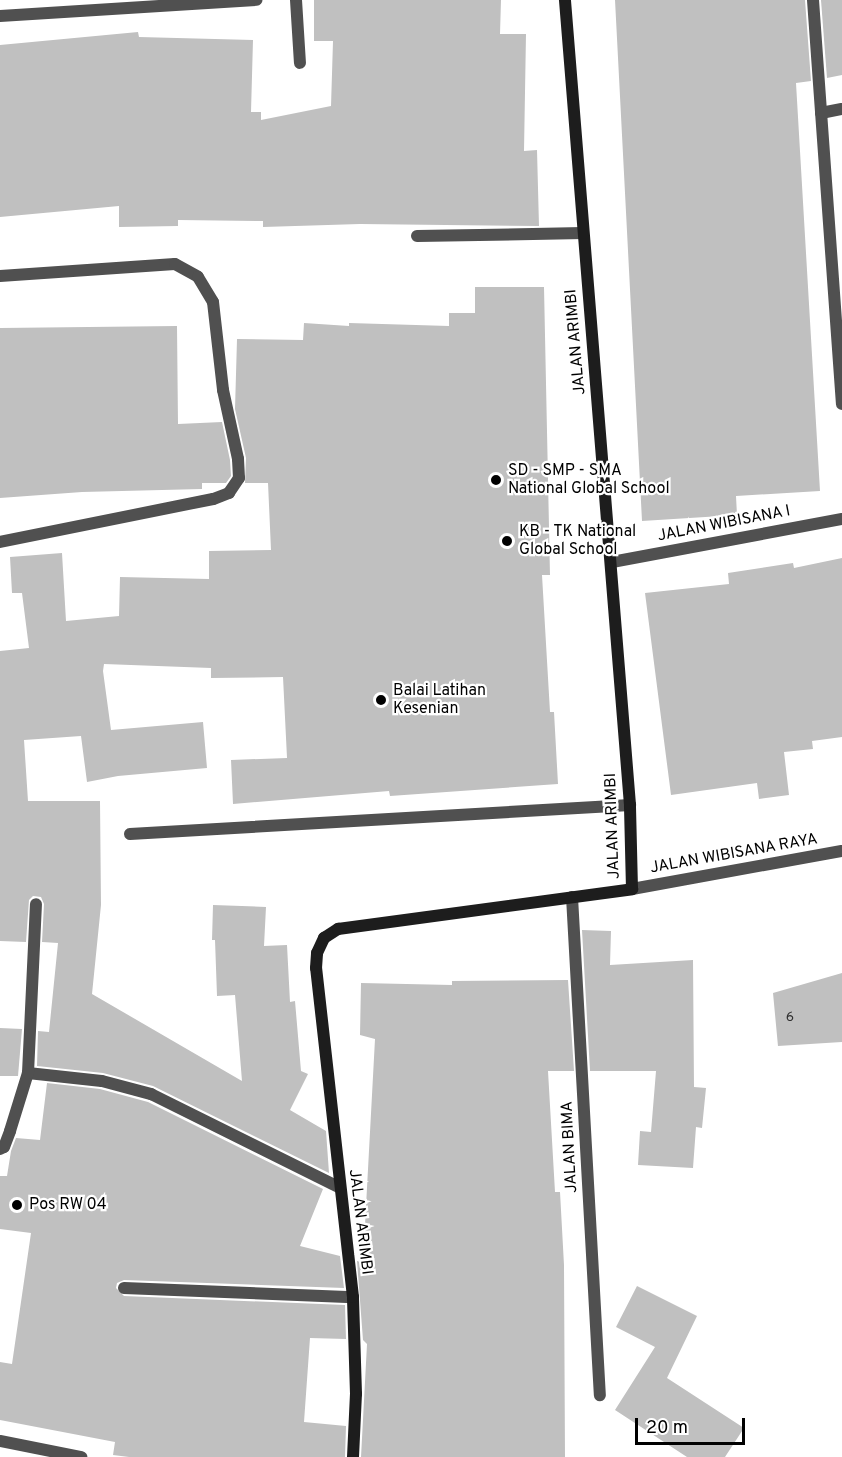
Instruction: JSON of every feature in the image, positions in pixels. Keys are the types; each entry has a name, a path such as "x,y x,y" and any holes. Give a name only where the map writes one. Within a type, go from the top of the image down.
{"street":[{"path":"0,16 94,5 257,0"},
{"path":"296,0 300,63"},
{"name":"JALAN ARIMBI","path":"353,1457 356,1394 353,1297 338,1188 316,968 317,953 324,938 338,929 632,889 630,805 612,562 565,0"},
{"path":"813,0 839,324 842,404"},
{"path":"821,114 842,109"},
{"path":"417,236 583,233"},
{"path":"0,276 175,264 198,277 213,302 227,417 238,459 239,478 229,493 213,499 0,542"},
{"name":"JALAN WIBISANA I","path":"612,562 842,519"},
{"path":"129,834 630,805"},
{"name":"JALAN WIBISANA RAYA","path":"632,889 842,851"},
{"name":"JALAN BIMA","path":"572,897 600,1395"},
{"path":"0,1149 4,1147 10,1131 28,1072 36,904"},
{"path":"28,1072 102,1082 151,1094 338,1188"},
{"path":"124,1288 353,1297"},
{"path":"0,1442 81,1457"}],"building":[{"path":"314,0 501,0 500,34 526,34 524,151 537,150 539,226 360,224 263,227 263,221 178,220 178,226 119,227 119,206 0,217 0,45 138,32 139,37 253,40 251,112 261,112 261,120 331,106 333,41 314,41"},
{"path":"615,0 805,0 811,81 796,83 820,491 736,496 737,515 642,521"},
{"path":"821,0 842,0 842,75 827,78"},
{"path":"475,287 544,287 550,575 542,575 550,712 554,712 558,784 390,796 389,791 233,804 231,760 287,758 283,677 211,678 211,668 104,664 103,671 111,730 203,722 207,768 118,776 87,782 81,736 24,740 28,801 100,801 101,905 92,994 242,1081 235,995 217,996 215,940 212,940 213,905 266,907 264,946 287,945 290,1002 295,1001 301,1071 308,1074 290,1110 326,1131 329,1173 153,1086 103,1073 37,1066 38,1031 49,1032 58,943 42,942 44,904 41,897 33,896 29,900 26,942 0,941 0,651 29,648 22,593 12,593 10,557 62,553 66,621 119,616 120,577 209,579 209,551 271,550 268,483 245,483 246,458 235,409 237,339 303,340 304,323 349,326 349,323 449,326 449,313 475,313"},
{"path":"177,326 178,424 222,422 230,460 231,476 226,483 202,483 202,489 82,492 0,498 0,328"},
{"path":"842,558 842,737 812,741 813,749 784,752 789,795 759,799 757,783 671,795 645,593 729,584 728,573 793,563 794,568"},
{"path":"582,930 611,931 610,965 693,960 694,1087 706,1088 702,1128 696,1127 693,1168 638,1165 640,1131 651,1132 656,1071 590,1071"},
{"path":"842,973 842,1042 778,1046 773,993"},
{"path":"568,980 574,1071 548,1071 555,1192 560,1192 564,1265 565,1457 361,1457 367,1344 363,1340 357,1261 363,1262 375,1039 360,1035 361,983 452,985 452,981"},
{"path":"0,1028 22,1029 18,1076 0,1076"},
{"path":"47,1083 100,1089 148,1102 323,1189 300,1246 340,1256 344,1288 124,1280 117,1283 116,1288 124,1296 345,1305 346,1339 310,1338 304,1422 346,1426 345,1457 129,1457 113,1455 115,1442 0,1420 0,1362 12,1364 31,1233 0,1229 0,1176 7,1176 11,1151 16,1138 40,1140"},
{"path":"637,1286 697,1316 667,1378 744,1428 725,1457 687,1457 615,1410 655,1347 616,1327"}],"place":[{"name":"SD - SMP - SMA National Global School","path":"496,480"},
{"name":"KB - TK National Global School","path":"507,541"},
{"name":"Balai Latihan Kesenian","path":"381,700"},
{"name":"Pos RW 04","path":"17,1205"}]}
